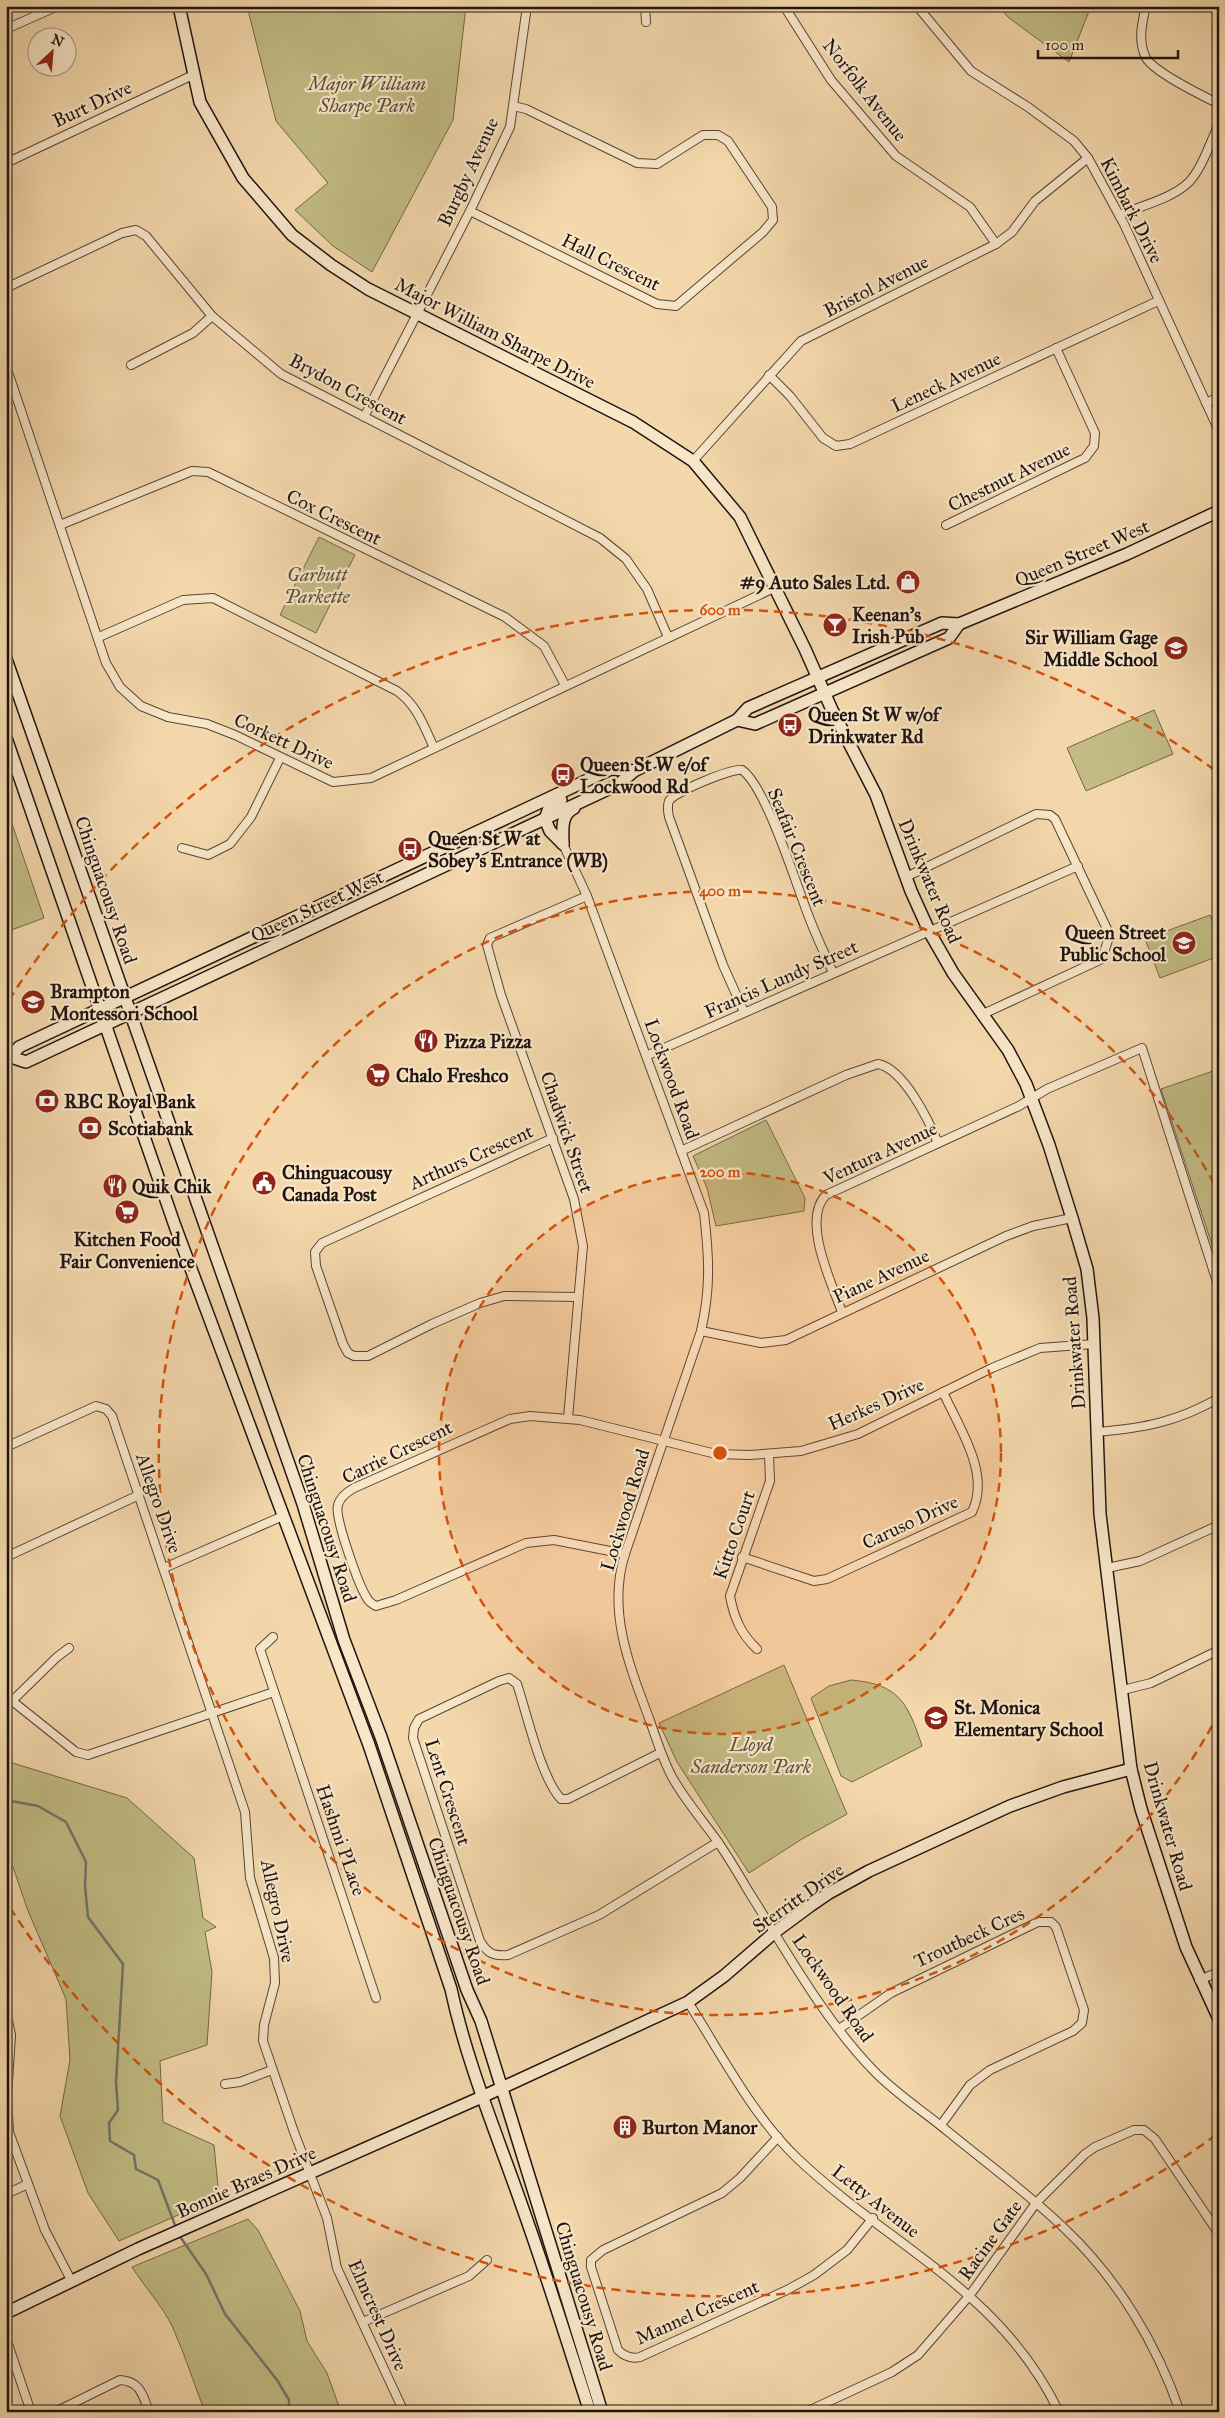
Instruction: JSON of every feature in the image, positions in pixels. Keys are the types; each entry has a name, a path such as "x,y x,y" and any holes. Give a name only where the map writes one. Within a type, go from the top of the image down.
{"main road":[{"name":"Major William Sharpe Drive","path":"179,6 192,75 200,102 243,178 292,235 346,275 633,422 693,461 740,517 817,678"},
{"name":"Queen Street West","path":"611,769 19,1047 9,1059 26,1062 597,795 619,784 634,771 737,720 748,708 942,623 959,624 1128,554 1219,511"},
{"name":"Queen Street West","path":"737,720 755,724 949,638 959,624"},
{"name":"Chinguacousy Road","path":"6,659 303,1504 344,1640 382,1737 466,1990 481,2021 602,2412"},
{"name":"Drinkwater Road","path":"817,678 876,796 906,877 930,933 953,974 1015,1062 1026,1084 1030,1099 1049,1145 1072,1218 1087,1269 1094,1344 1100,1514 1123,1690 1131,1769 1141,1809 1200,1980 1219,2019"},
{"name":"Chinguacousy Road","path":"6,738 175,1226 369,1745 451,1989 459,2027 590,2412"},
{"path":"564,844 550,831 545,819 550,805 610,778 611,769 634,771"},
{"path":"564,844 564,820 568,811 593,800 597,795"},
{"path":"368,883 375,898"},
{"name":"Sterritt Drive","path":"502,2088 688,2002 724,1976 775,1932 830,1892 952,1831 1032,1798 1131,1769"},
{"name":"Bonnie Braes Drive","path":"6,2313 217,2213 502,2088"}],"street":[{"path":"6,16 8,28 58,6"},
{"name":"Burgby Avenue","path":"364,417 470,211 510,127 527,6"},
{"path":"645,6 646,22"},
{"name":"Norfolk Avenue","path":"784,6 831,80 896,156 970,207 996,244"},
{"name":"Kimbark Drive","path":"917,6 970,71 1028,107 1074,141 1088,158 1119,215 1219,431"},
{"path":"1146,6 1140,34 1145,58 1168,76 1219,104"},
{"name":"Burt Drive","path":"6,162 192,75"},
{"name":"Hall Crescent","path":"470,211 657,304 676,306 763,232 773,220 772,207 728,141 718,135 703,135 657,164 636,164 526,109 513,106"},
{"path":"1119,215 1176,192 1188,182 1198,169 1219,124"},
{"name":"Bristol Avenue","path":"693,461 801,341 996,244 1012,232 1035,201 1088,158"},
{"name":"Brydon Crescent","path":"6,288 122,233 136,230 146,236 212,316 281,374 600,538 626,560 648,590 668,637"},
{"name":"Leneck Avenue","path":"769,375 790,396 823,438 836,446 850,444 1158,301"},
{"path":"131,365 193,333 212,316"},
{"name":"Chestnut Avenue","path":"946,525 1085,458 1094,446 1095,433 1056,348"},
{"name":"Corkett Drive","path":"6,366 99,637 106,663 120,687 141,706 168,717 207,724 235,735 333,782 353,782 371,778 774,588"},
{"path":"1206,403 1219,397"},
{"name":"Cox Crescent","path":"60,525 192,472 208,472 505,616 544,646 565,685"},
{"path":"99,637 183,600 213,598 398,691 409,699 416,710 434,748"},
{"path":"182,848 208,855 230,844 251,817 280,758"},
{"name":"Seafair Crescent","path":"744,1012 723,965 669,817 668,808 669,802 677,795 732,770 742,770 750,778 774,825 814,931 833,973"},
{"path":"906,877 1036,814 1043,814 1056,819 1107,929 1108,940 1102,959 981,1015"},
{"name":"Lockwood Road","path":"564,844 587,896 704,1213 710,1263 707,1307 701,1331 625,1554 618,1588 620,1624 626,1659 660,1753 673,1778 718,1842 839,2030 873,2071 901,2097 941,2125 1036,2204 1077,2242 1109,2278 1128,2305 1160,2361 1180,2412"},
{"name":"Francis Lundy Street","path":"646,1056 833,973 930,933 1078,866"},
{"name":"Chadwick Street","path":"568,1418 583,1246 574,1199 501,995 486,945 490,938 587,896"},
{"name":"Ventura Avenue","path":"842,1312 825,1267 817,1232 818,1205 826,1195 1030,1099 1047,1089 1142,1048 1219,1288"},
{"path":"681,1151 846,1076 878,1064 894,1072 926,1114 938,1143"},
{"name":"Arthurs Crescent","path":"553,1138 322,1243 315,1252 316,1266 343,1344 348,1352 354,1356 368,1356 440,1320 480,1303 504,1296 578,1297"},
{"name":"Piane Avenue","path":"701,1331 761,1343 786,1340 1006,1236 1033,1226 1072,1218"},
{"name":"Herkes Drive","path":"664,1442 716,1454 770,1454 801,1451 858,1434 943,1392 1040,1348 1094,1344"},
{"name":"Caruso Drive","path":"742,1557 814,1581 827,1579 972,1512 977,1501 979,1488 975,1462 943,1392"},
{"path":"1097,1432 1138,1429 1198,1410 1219,1398"},
{"name":"Allegro Drive","path":"6,1447 89,1408 102,1406 112,1416 245,1812 250,1878 274,1958 275,1983 263,2033 272,2070 311,2172"},
{"name":"Carrie Crescent","path":"625,1554 554,1540 526,1543 382,1606 376,1606 367,1598 349,1553 337,1512 338,1503 344,1495 354,1488 510,1419 530,1416 568,1418 664,1442"},
{"name":"Kitto Court","path":"757,1649 744,1637 733,1612 730,1596 770,1481 770,1454"},
{"path":"6,1557 139,1495"},
{"path":"164,1568 282,1516"},
{"path":"1107,1568 1140,1561 1219,1525"},
{"name":"Hashmi PLace","path":"273,1638 260,1649 376,1998"},
{"path":"69,1648 9,1698 82,1755 88,1755 274,1692"},
{"path":"1123,1690 1151,1683 1219,1650"},
{"name":"Lent Crescent","path":"660,1753 568,1799 561,1799 548,1777 518,1684 509,1678 499,1681 419,1720 414,1728 413,1738 480,1941 487,1952 495,1956 508,1955 599,1914 718,1842"},
{"name":"Troutbeck Cres","path":"839,2030 891,1993 931,1972 1038,1922 1051,1922 1056,1927 1084,2010 1082,2023 1073,2031 990,2070 970,2085 941,2125"},
{"path":"1200,1980 1219,1972"},
{"name":"Letty Avenue","path":"688,2002 738,2082 778,2137 827,2184 970,2295 997,2321 1023,2351 1045,2384 1059,2412"},
{"path":"6,2011 11,2035 6,2097 9,2132 48,2236 72,2282"},
{"path":"225,2084 240,2082 272,2070"},
{"name":"Racine Gate","path":"806,2412 892,2372 918,2355 970,2295 1036,2204 1064,2172 1095,2146 1131,2132 1144,2130 1155,2139 1219,2234"},
{"name":"Mannel Crescent","path":"778,2137 740,2178 722,2192 603,2250 591,2260 591,2267 618,2350 629,2357 640,2357 798,2285 847,2250 872,2218"},
{"name":"Elmcrest Drive","path":"311,2172 328,2218 337,2268 404,2412"},
{"path":"6,2194 28,2184"},
{"path":"363,2322 469,2276 487,2260"},
{"path":"6,2338 31,2412"},
{"path":"55,2412 120,2380 130,2381 138,2385 149,2412"}],"green space":[{"name":"Major William Sharpe Park","path":"247,6 466,6 453,120 372,272 333,246 295,210 328,183 276,121"},
{"path":"998,6 1091,6 1069,62 1009,18"},
{"name":"Garbutt Parkette","path":"319,537 355,555 316,633 280,615"},
{"path":"1154,710 1173,754 1086,791 1067,748"},
{"path":"6,806 44,918 6,932"},
{"path":"1210,915 1219,938 1219,956 1160,978 1145,939"},
{"path":"1219,1069 1219,1266 1161,1089"},
{"path":"766,1120 805,1198 804,1211 716,1226 707,1188 693,1156"},
{"name":"Lloyd Sanderson Park","path":"784,1665 847,1814 802,1839 749,1873 677,1762 659,1723"},
{"path":"851,1680 880,1686 891,1691 899,1698 912,1718 922,1746 852,1782 841,1776 811,1698 829,1686"},
{"path":"6,1761 127,1798 194,1858 203,1918 216,1927 205,1932 212,1972 207,2045 160,2061 163,2122 214,2145 219,2197 119,2241 88,2193 60,2116 70,2060 66,1999 28,1911 12,1864 6,1861"},
{"path":"248,2219 258,2230 300,2311 307,2341 327,2373 341,2412 205,2412 173,2328 132,2267"}],"waterway":[{"path":"6,1800 38,1806 66,1822 86,1862 85,1886 88,1917 123,1964 116,2082 118,2110 109,2123 110,2141 134,2155 136,2169 158,2180 176,2228"},
{"path":"179,2235 206,2274 225,2314 277,2380 289,2400 289,2412"}],"place":[{"name":"#9 Auto Sales Ltd.","path":"908,582"},
{"name":"Keenan's Irish Pub","path":"835,625"},
{"name":"Sir William Gage Middle School","path":"1176,648"},
{"name":"Queen St W w/of Drinkwater Rd","path":"790,725"},
{"name":"Queen St W e/of Lockwood Rd","path":"563,775"},
{"name":"Queen St W at Sobey's Entrance (WB)","path":"410,849"},
{"name":"Queen Street Public School","path":"1184,943"},
{"name":"Brampton Montessori School","path":"33,1002"},
{"name":"Pizza Pizza","path":"426,1041"},
{"name":"Chalo Freshco","path":"378,1075"},
{"name":"RBC Royal Bank","path":"47,1101"},
{"name":"Scotiabank","path":"90,1128"},
{"name":"Chinguacousy Canada Post","path":"264,1183"},
{"name":"Quik Chik","path":"115,1186"},
{"name":"Kitchen Food Fair Convenience","path":"127,1212"},
{"name":"St. Monica Elementary School","path":"936,1718"},
{"name":"Burton Manor","path":"625,2127"}]}
